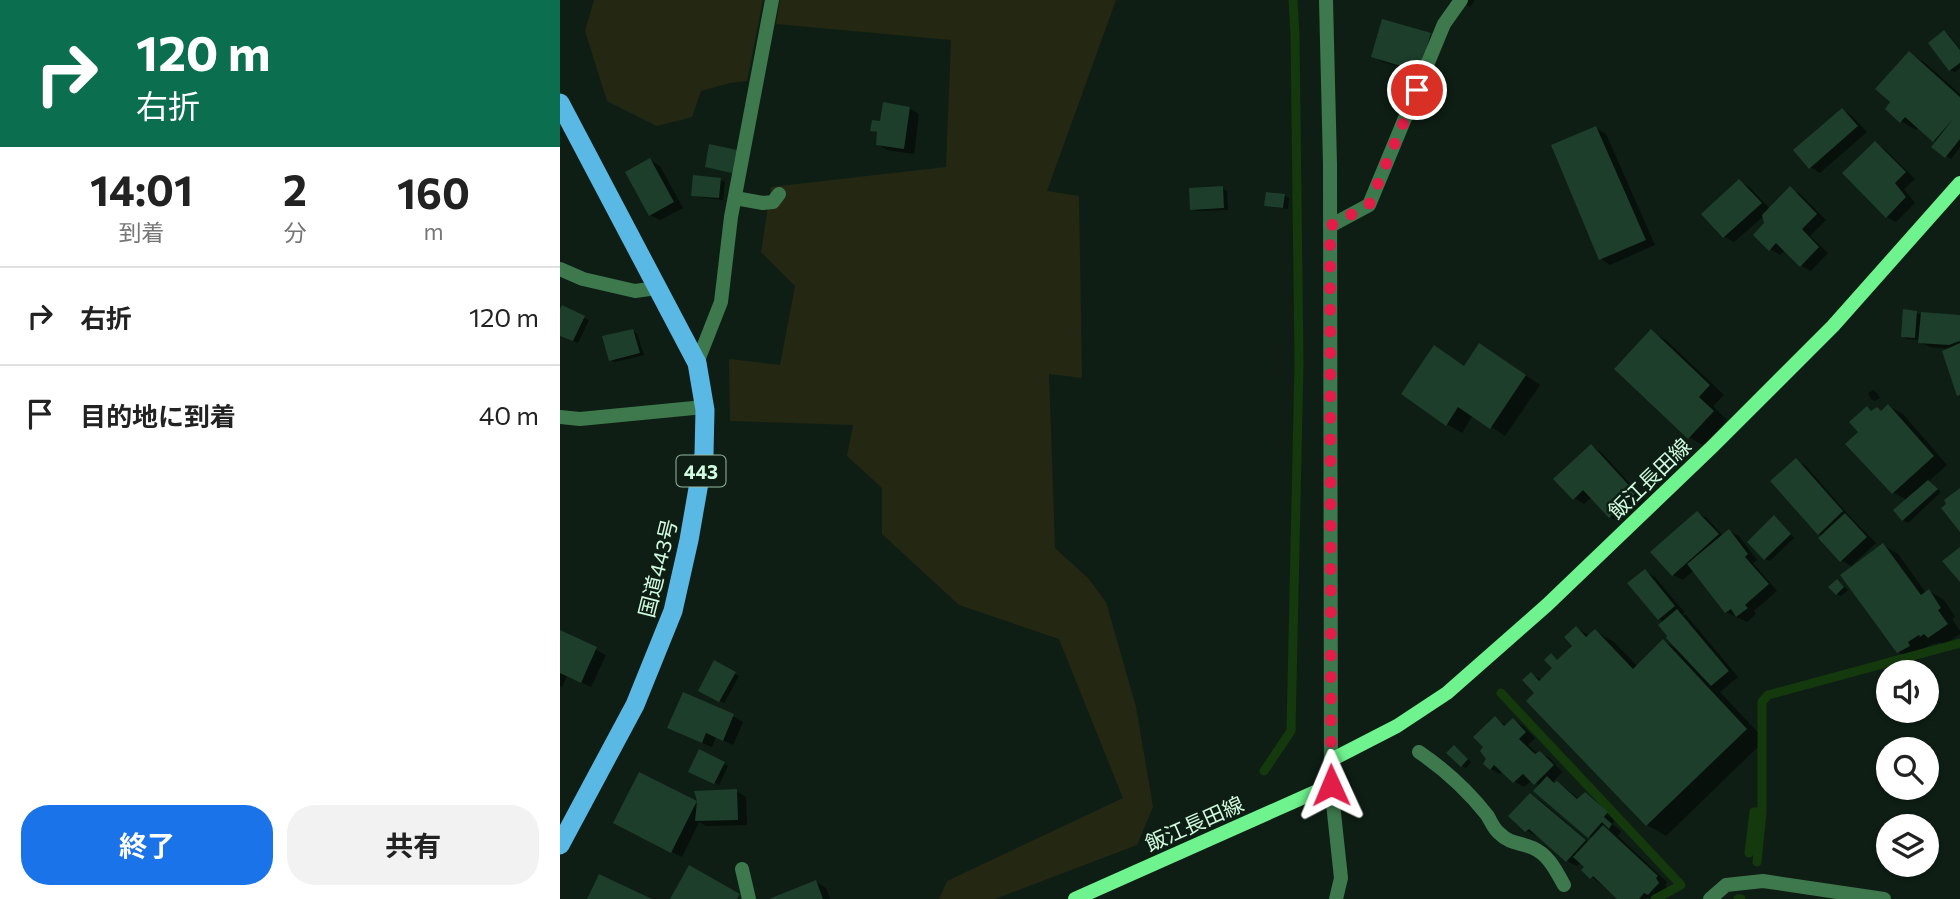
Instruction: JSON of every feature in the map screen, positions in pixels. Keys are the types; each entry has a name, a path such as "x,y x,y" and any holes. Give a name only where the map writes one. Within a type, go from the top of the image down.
{"highway":[{"name":"国道443号","path":"560,103 697,363 704,407 704,454 673,611 635,705 560,845"}],"main road":[{"name":"飯江長田線","path":"1331,760 1397,726 1447,693 1547,605 1713,446 1833,326 1960,183"},
{"name":"飯江長田線","path":"1074,899 1092,896 1331,785"}],"street":[{"path":"697,363 721,302 735,198 772,0"},
{"path":"1326,0 1330,226 1331,785 1341,878 1336,899"},
{"path":"1330,226 1369,205 1444,24 1461,0"},
{"path":"735,198 763,203 774,202 779,194"},
{"path":"560,269 583,279 635,292 657,288"},
{"path":"560,417 580,419 704,407"},
{"path":"1419,752 1458,784 1488,816 1500,834 1511,843 1535,848 1544,855 1553,864 1564,885"},
{"path":"742,869 749,899"},
{"path":"1710,899 1726,885 1763,881 1884,899"}],"green space":[{"path":"594,0 763,0 747,81 701,91 692,117 657,126 607,101 585,31"},
{"path":"780,0 1116,0 1047,191 1079,196 1082,378 1049,374 1055,548 1088,578 1106,602 1136,707 1153,807 1137,845 995,899 939,899 947,881 1123,798 1059,639 959,605 882,534 882,488 847,456 853,425 730,421 729,359 780,365 795,286 761,252 771,187 946,167 951,40 776,24"}],"building":[{"path":"1382,19 1431,33 1420,72 1371,57"},
{"path":"1944,30 1960,50 1960,63 1949,71 1928,43"},
{"path":"1909,51 1960,97 1960,139 1945,158 1931,147 1953,119 1933,142 1905,117 1900,123 1885,109 1890,102 1875,89"},
{"path":"883,102 910,107 904,149 876,145 877,132 870,131 872,120 880,121"},
{"path":"1842,108 1858,126 1809,169 1793,150"},
{"path":"1596,126 1646,240 1599,260 1551,145"},
{"path":"1875,141 1906,172 1895,183 1906,197 1886,218 1842,173"},
{"path":"709,144 737,150 732,173 705,167"},
{"path":"650,158 674,202 649,216 625,172"},
{"path":"693,175 721,178 719,198 691,196"},
{"path":"1739,179 1762,203 1723,238 1701,214"},
{"path":"1223,186 1224,208 1190,210 1189,188"},
{"path":"1790,186 1817,214 1802,229 1819,247 1800,267 1776,243 1769,251 1753,235 1764,223 1762,215"},
{"path":"1266,192 1285,194 1283,208 1264,206"},
{"path":"562,305 585,316 573,341 560,336"},
{"path":"1903,309 1917,311 1915,338 1901,337"},
{"path":"1921,312 1960,315 1960,341 1949,345 1918,343"},
{"path":"633,329 640,353 609,361 602,336"},
{"path":"1651,329 1710,385 1699,397 1714,411 1688,439 1614,369"},
{"path":"1479,343 1526,375 1490,429 1458,407 1446,426 1401,394 1434,345 1464,366"},
{"path":"1960,343 1960,395 1957,396 1942,351"},
{"path":"1888,404 1934,456 1892,494 1845,444 1858,432 1849,422 1867,406 1871,411 1877,407 1881,411"},
{"path":"1591,444 1636,493 1609,518 1583,490 1573,500 1553,479"},
{"path":"1796,458 1843,511 1818,535 1770,481"},
{"path":"1928,480 1938,489 1902,521 1893,510"},
{"path":"1960,488 1960,532 1941,508 1946,504 1944,500"},
{"path":"1697,511 1719,534 1672,576 1650,552"},
{"path":"1845,513 1867,537 1840,562 1818,538"},
{"path":"1774,515 1791,534 1764,560 1747,542"},
{"path":"1729,529 1748,554 1745,557 1769,584 1745,605 1748,608 1736,617 1731,609 1725,613 1687,564"},
{"path":"1883,543 1921,595 1929,589 1941,608 1938,610 1948,624 1928,638 1924,634 1920,637 1919,635 1908,642 1910,646 1897,653 1840,575"},
{"path":"1960,547 1960,582 1942,561"},
{"path":"1645,569 1675,606 1658,620 1627,583"},
{"path":"1837,579 1844,587 1836,595 1828,587"},
{"path":"1677,609 1729,671 1711,686 1666,638 1658,625"},
{"path":"1576,626 1586,637 1595,629 1633,669 1663,639 1747,729 1646,826 1526,701 1534,693 1522,680 1531,672 1539,681 1552,668 1544,660 1551,653 1557,660 1572,646 1564,637"},
{"path":"560,630 597,647 581,683 560,673"},
{"path":"714,660 736,672 719,702 698,691"},
{"path":"683,692 734,714 723,741 706,733 702,743 667,728"},
{"path":"1495,716 1504,726 1513,718 1526,732 1519,739 1535,754 1540,751 1554,765 1534,785 1523,774 1513,783 1494,765 1490,770 1483,764 1486,759 1480,751 1483,747 1473,737"},
{"path":"1454,745 1468,759 1461,767 1446,753"},
{"path":"699,749 725,762 714,784 688,772"},
{"path":"639,772 697,801 671,853 613,823"},
{"path":"1547,776 1554,783 1557,781 1577,799 1585,792 1608,812 1604,817 1612,824 1609,829 1602,822 1588,838 1533,791"},
{"path":"737,789 738,820 695,821 697,801 694,791"},
{"path":"1530,793 1586,840 1566,862 1529,829 1525,832 1508,816"},
{"path":"1603,825 1658,876 1656,878 1659,883 1648,895 1644,893 1639,899 1617,899 1593,876 1590,879 1581,870 1584,867 1573,857"},
{"path":"689,865 740,894 737,899 670,899"},
{"path":"599,874 652,899 587,899"},
{"path":"816,880 823,899 769,899"}],"waterway":[{"path":"1264,771 1291,731 1299,363 1293,0"},
{"path":"1757,862 1762,812 1762,702 1768,695 1960,643"},
{"path":"1501,693 1681,885 1655,899"},
{"path":"1749,853 1754,812 1762,812"}],"route":[{"path":"1331,785 1330,226 1369,205 1417,90"}]}
